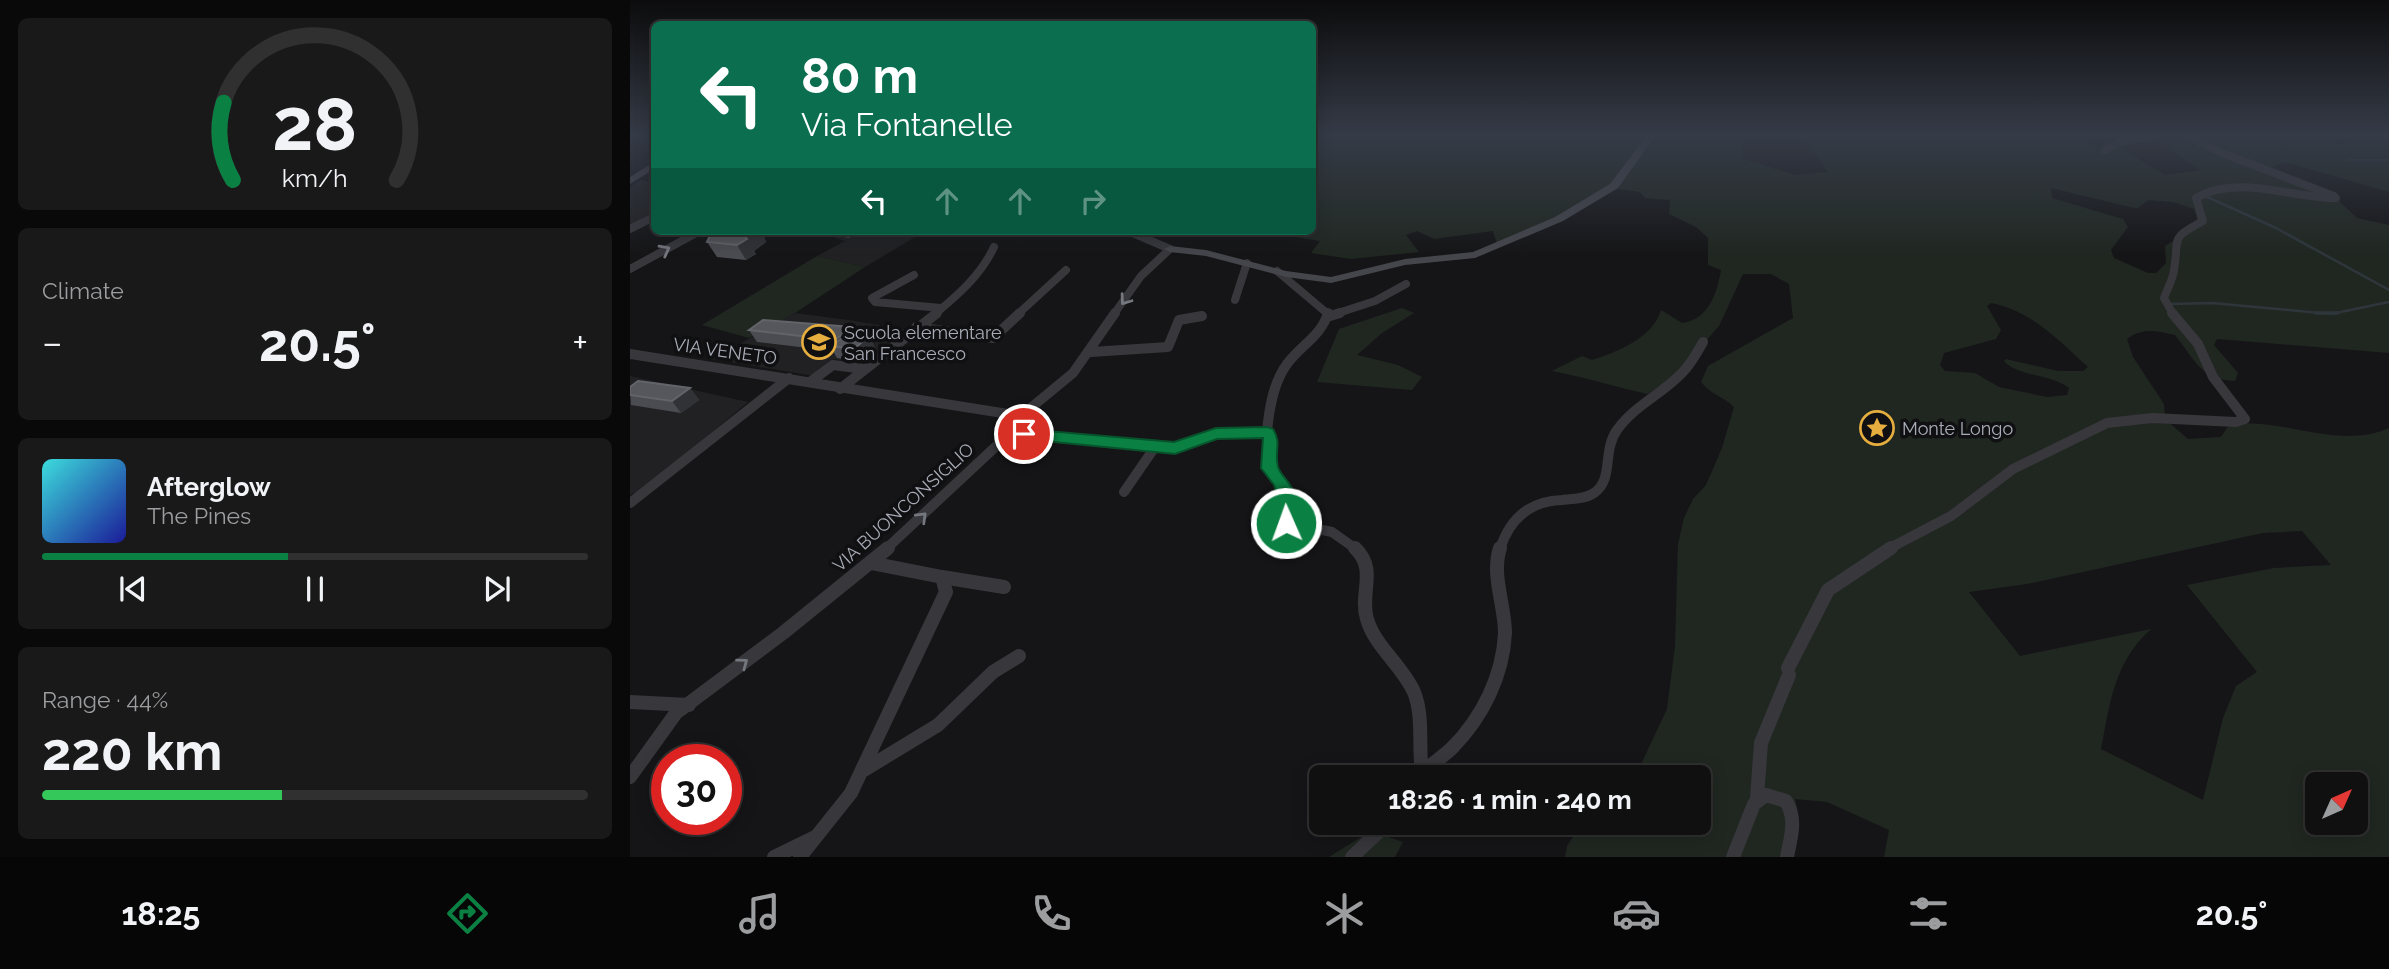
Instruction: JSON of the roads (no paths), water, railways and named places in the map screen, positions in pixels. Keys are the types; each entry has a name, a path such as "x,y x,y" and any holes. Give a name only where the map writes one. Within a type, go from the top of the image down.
{"street":[{"path":"1137,235 1170,249 1206,253 1277,271 1324,279 1344,279 1399,263 1464,257 1498,247 1566,216 1618,184 1624,175"},
{"path":"1733,857 1757,798 1761,743 1789,672 1828,590 1875,556 1951,516 2013,469 2107,423 2152,418 2236,422 2245,419 2213,377 2198,344 2172,313 2164,298 2174,271 2174,243 2181,233 2203,221 2196,198 2212,189 2244,189 2336,198 2277,175"},
{"path":"630,229 651,218"},
{"path":"630,269 693,235"},
{"path":"840,389 971,282 991,256 994,247"},
{"name":"VIA BUONCONSIGLIO","path":"630,777 665,726 871,563 1013,430 1021,416 1073,373 1091,352 1141,276 1170,249"},
{"path":"1235,300 1247,263"},
{"path":"916,327 993,338 1066,270"},
{"path":"1277,271 1323,306 1327,317"},
{"path":"914,275 872,298 874,302 941,308"},
{"path":"1406,284 1375,301 1327,317 1312,340 1294,356 1278,381 1267,432 1271,439 1270,468 1282,484 1286,496 1284,522 1334,533 1354,546 1368,566 1370,578 1365,598 1366,618 1376,639 1403,672 1416,697 1420,765"},
{"path":"1091,352 1168,347 1179,320 1202,316"},
{"path":"1433,765 1466,732 1495,682 1505,633 1501,592 1495,567 1497,548 1502,537 1533,504 1582,499 1595,494 1607,476 1605,458 1614,436 1647,398 1679,377 1703,342"},
{"name":"VIA VENETO","path":"630,354 1021,416"},
{"path":"810,383 833,365 864,369"},
{"path":"632,500 789,378"},
{"path":"1013,430 1155,447 1182,447 1216,433 1267,432"},
{"path":"1124,492 1155,447"},
{"path":"871,563 1004,587"},
{"path":"800,857 851,793 862,772 944,598 947,588 942,577"},
{"path":"862,772 938,724 993,672 1019,656"},
{"path":"630,702 690,705"},
{"path":"1757,798 1773,795 1786,801 1791,808 1794,824 1787,857"},
{"path":"774,857 818,835"},
{"path":"1352,857 1375,835"}],"waterway":[{"path":"2205,196 2276,228 2389,290"},
{"path":"2336,313 2389,302"},
{"path":"2172,304 2212,303 2320,313"},
{"path":"2316,313 2320,313"},
{"path":"2320,313 2336,313"},
{"path":"2320,313 2336,313"}],"place":[{"name":"Scuola elementare San Francesco","path":"819,342"},
{"name":"Monte Longo","path":"1877,428"}]}
